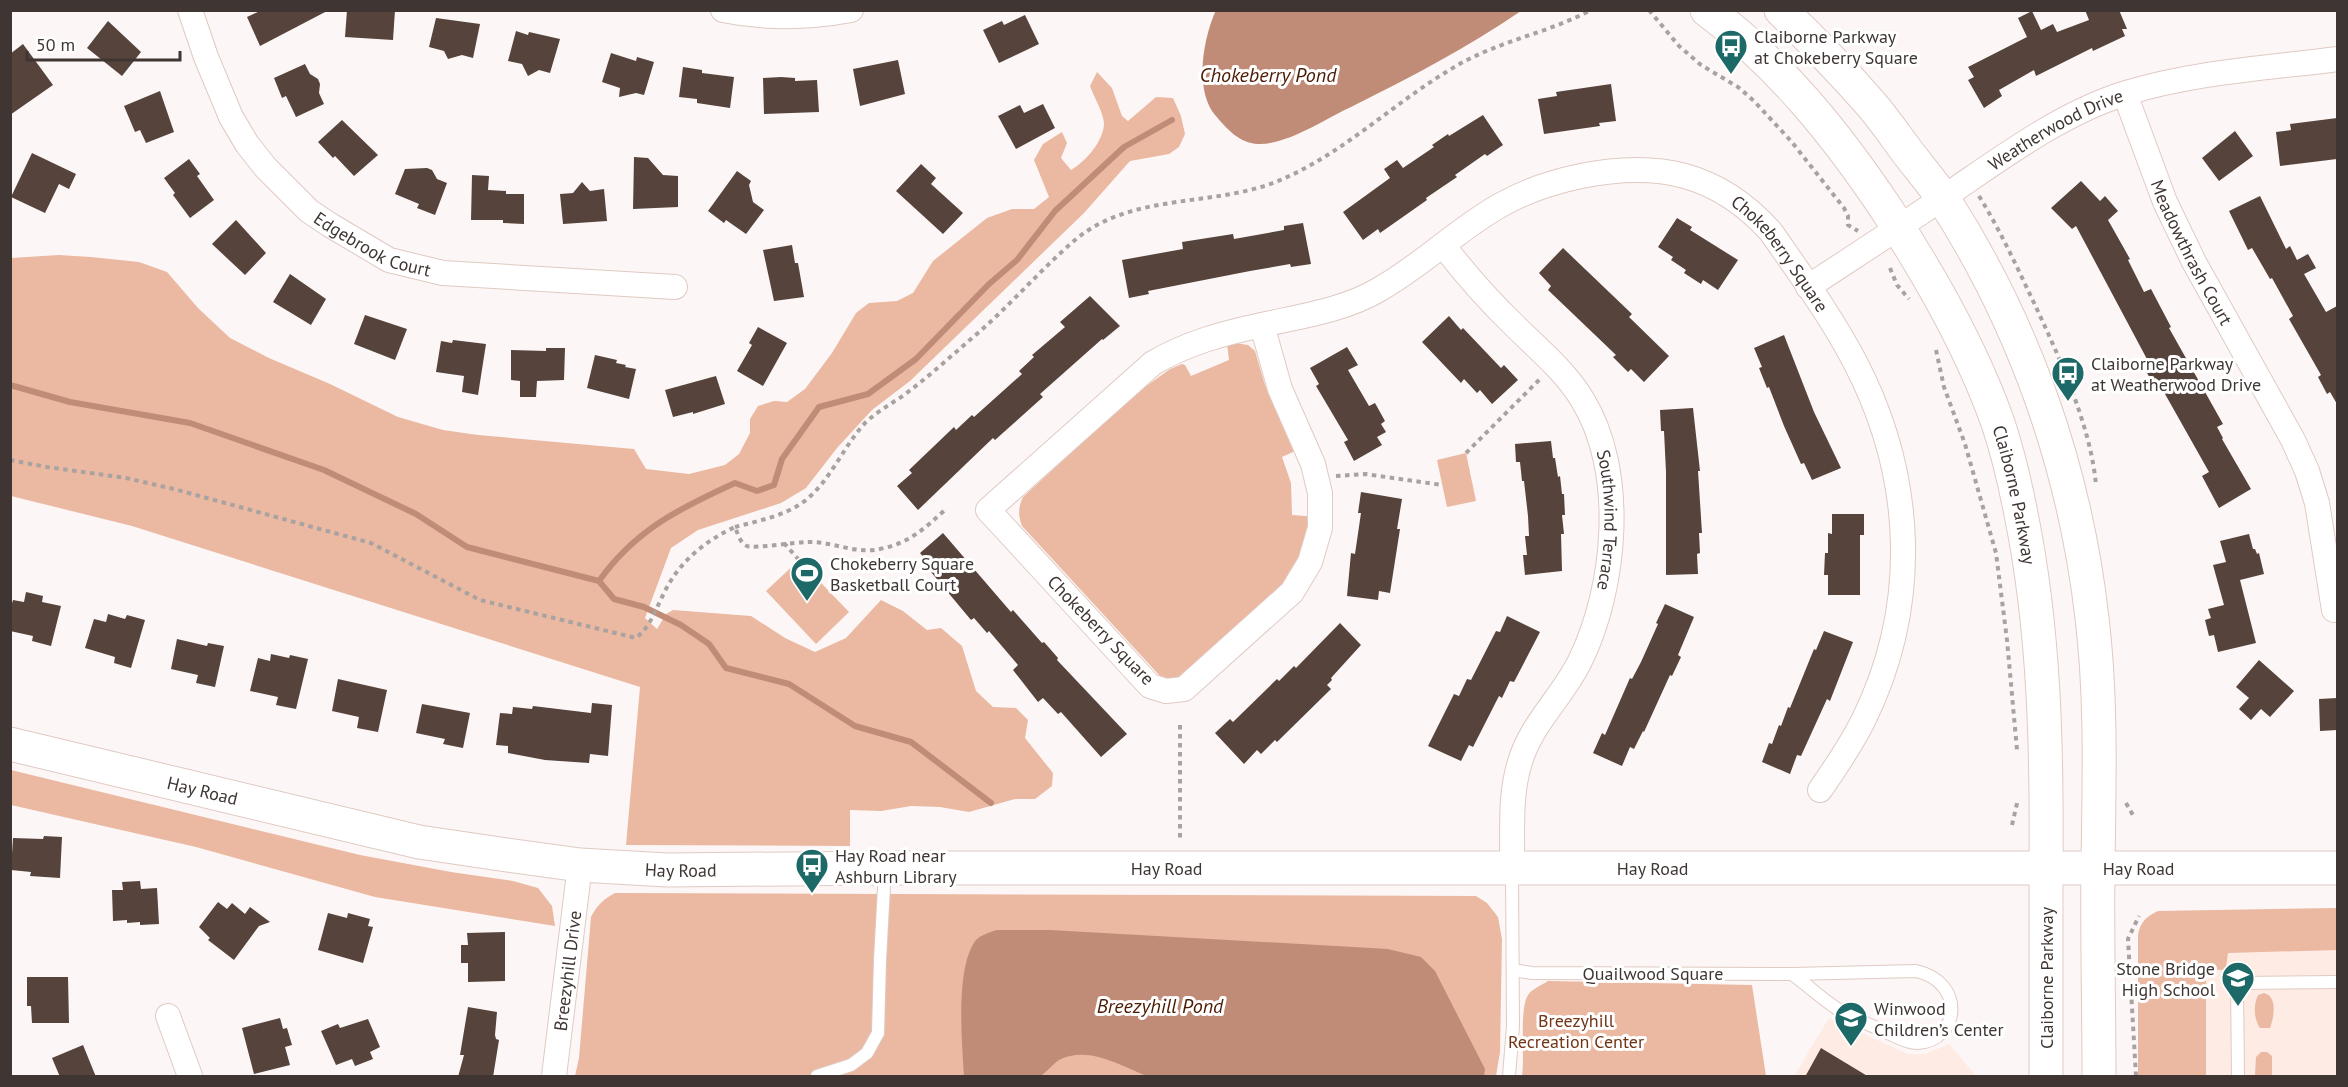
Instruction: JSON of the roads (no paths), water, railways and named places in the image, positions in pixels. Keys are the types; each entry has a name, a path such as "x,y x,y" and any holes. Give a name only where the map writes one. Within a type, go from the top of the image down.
{"street":[{"name":"Edgebrook Court","path":"190,10 206,57 231,117 266,168 309,211 388,260 443,273 675,287"},
{"path":"723,10 752,16 794,17 818,16 851,10"},
{"name":"Claiborne Parkway","path":"1707,10 1761,56 1802,98 1842,146 1885,236 1927,272 1976,368 1998,424 2012,472 2026,540 2037,608 2043,675 2047,787 2046,1077"},
{"path":"1781,10 1872,105 1943,198 1980,261 2026,358 2056,440 2067,481 2086,576 2098,678 2100,753 2099,1077"},
{"name":"Weatherwood Drive","path":"1808,287 1968,179 2062,122 2125,94 2191,78 2337,59"},
{"name":"Meadowthrash Court","path":"2125,94 2165,202 2194,262 2293,440 2307,471 2321,519 2334,609"},
{"name":"Chokeberry Square","path":"1262,325 1280,389 1313,464 1320,493 1321,511 1316,545 1310,562 1292,592 1184,689 1166,691 1150,686 988,510 1140,372 1166,355 1217,335 1354,301 1379,290 1491,211 1529,190 1561,180 1638,169 1655,170 1688,176 1734,198 1771,232 1855,361 1887,437 1903,520 1904,561 1900,602 1889,653 1864,720 1844,756 1820,790"},
{"name":"Southwind Terrace","path":"1443,245 1485,297 1568,379 1582,398 1593,418 1604,448 1609,479 1611,542 1609,567 1600,610 1580,662 1536,727 1520,759 1514,785 1512,870"},
{"name":"Hay Road","path":"10,744 419,842 580,865 667,870 2337,868"},
{"name":"Breezyhill Drive","path":"554,1077 580,865"},
{"path":"168,1016 190,1077"}],"lane":[{"path":"817,1077 851,1065 867,1053 879,1033 885,868"},
{"path":"1509,1077 1514,970 1512,870"},
{"name":"Quailwood Square","path":"1514,970 1532,973 1792,974 1917,971 1930,974 1944,984 1953,1011 1948,1024 1934,1039 1916,1043 1904,1040 1842,1012 1792,974"},
{"path":"2238,1077 2237,983 2337,982"}],"water":[{"name":"Chokeberry Pond","path":"1216,10 1521,11 1438,62 1318,124 1281,140 1258,144 1245,141 1229,130 1215,115 1204,92 1204,49"},
{"name":"Breezyhill Pond","path":"997,930 1050,930 1388,949 1421,957 1435,971 1485,1069 1484,1076 1147,1076 1104,1059 1081,1055 1059,1060 1041,1076 964,1076 961,1005 965,968 969,952 976,940"}],"waterway":[{"path":"599,581 613,563 643,534 677,512 735,483 757,491 774,485 782,459 819,407 868,394 916,359 989,284 1017,260 1055,211 1124,147 1172,120"},
{"path":"10,385 70,402 190,423 324,470 416,514 467,547 599,581 614,599 644,607 681,625 709,644 726,668 789,684 855,726 911,742 991,803"}],"place":[{"name":"Claiborne Parkway at Chokeberry Square","path":"1731,75"},
{"name":"Claiborne Parkway at Weatherwood Drive","path":"2068,402"},
{"name":"Chokeberry Square Basketball Court","path":"807,602"},
{"name":"Hay Road near Ashburn Library","path":"812,894"},
{"name":"Stone Bridge High School","path":"2238,1007"},
{"name":"Winwood Children’s Center","path":"1851,1047"}],"park label":[{"name":"Breezyhill Recreation Center","path":"1576,1030"}]}
